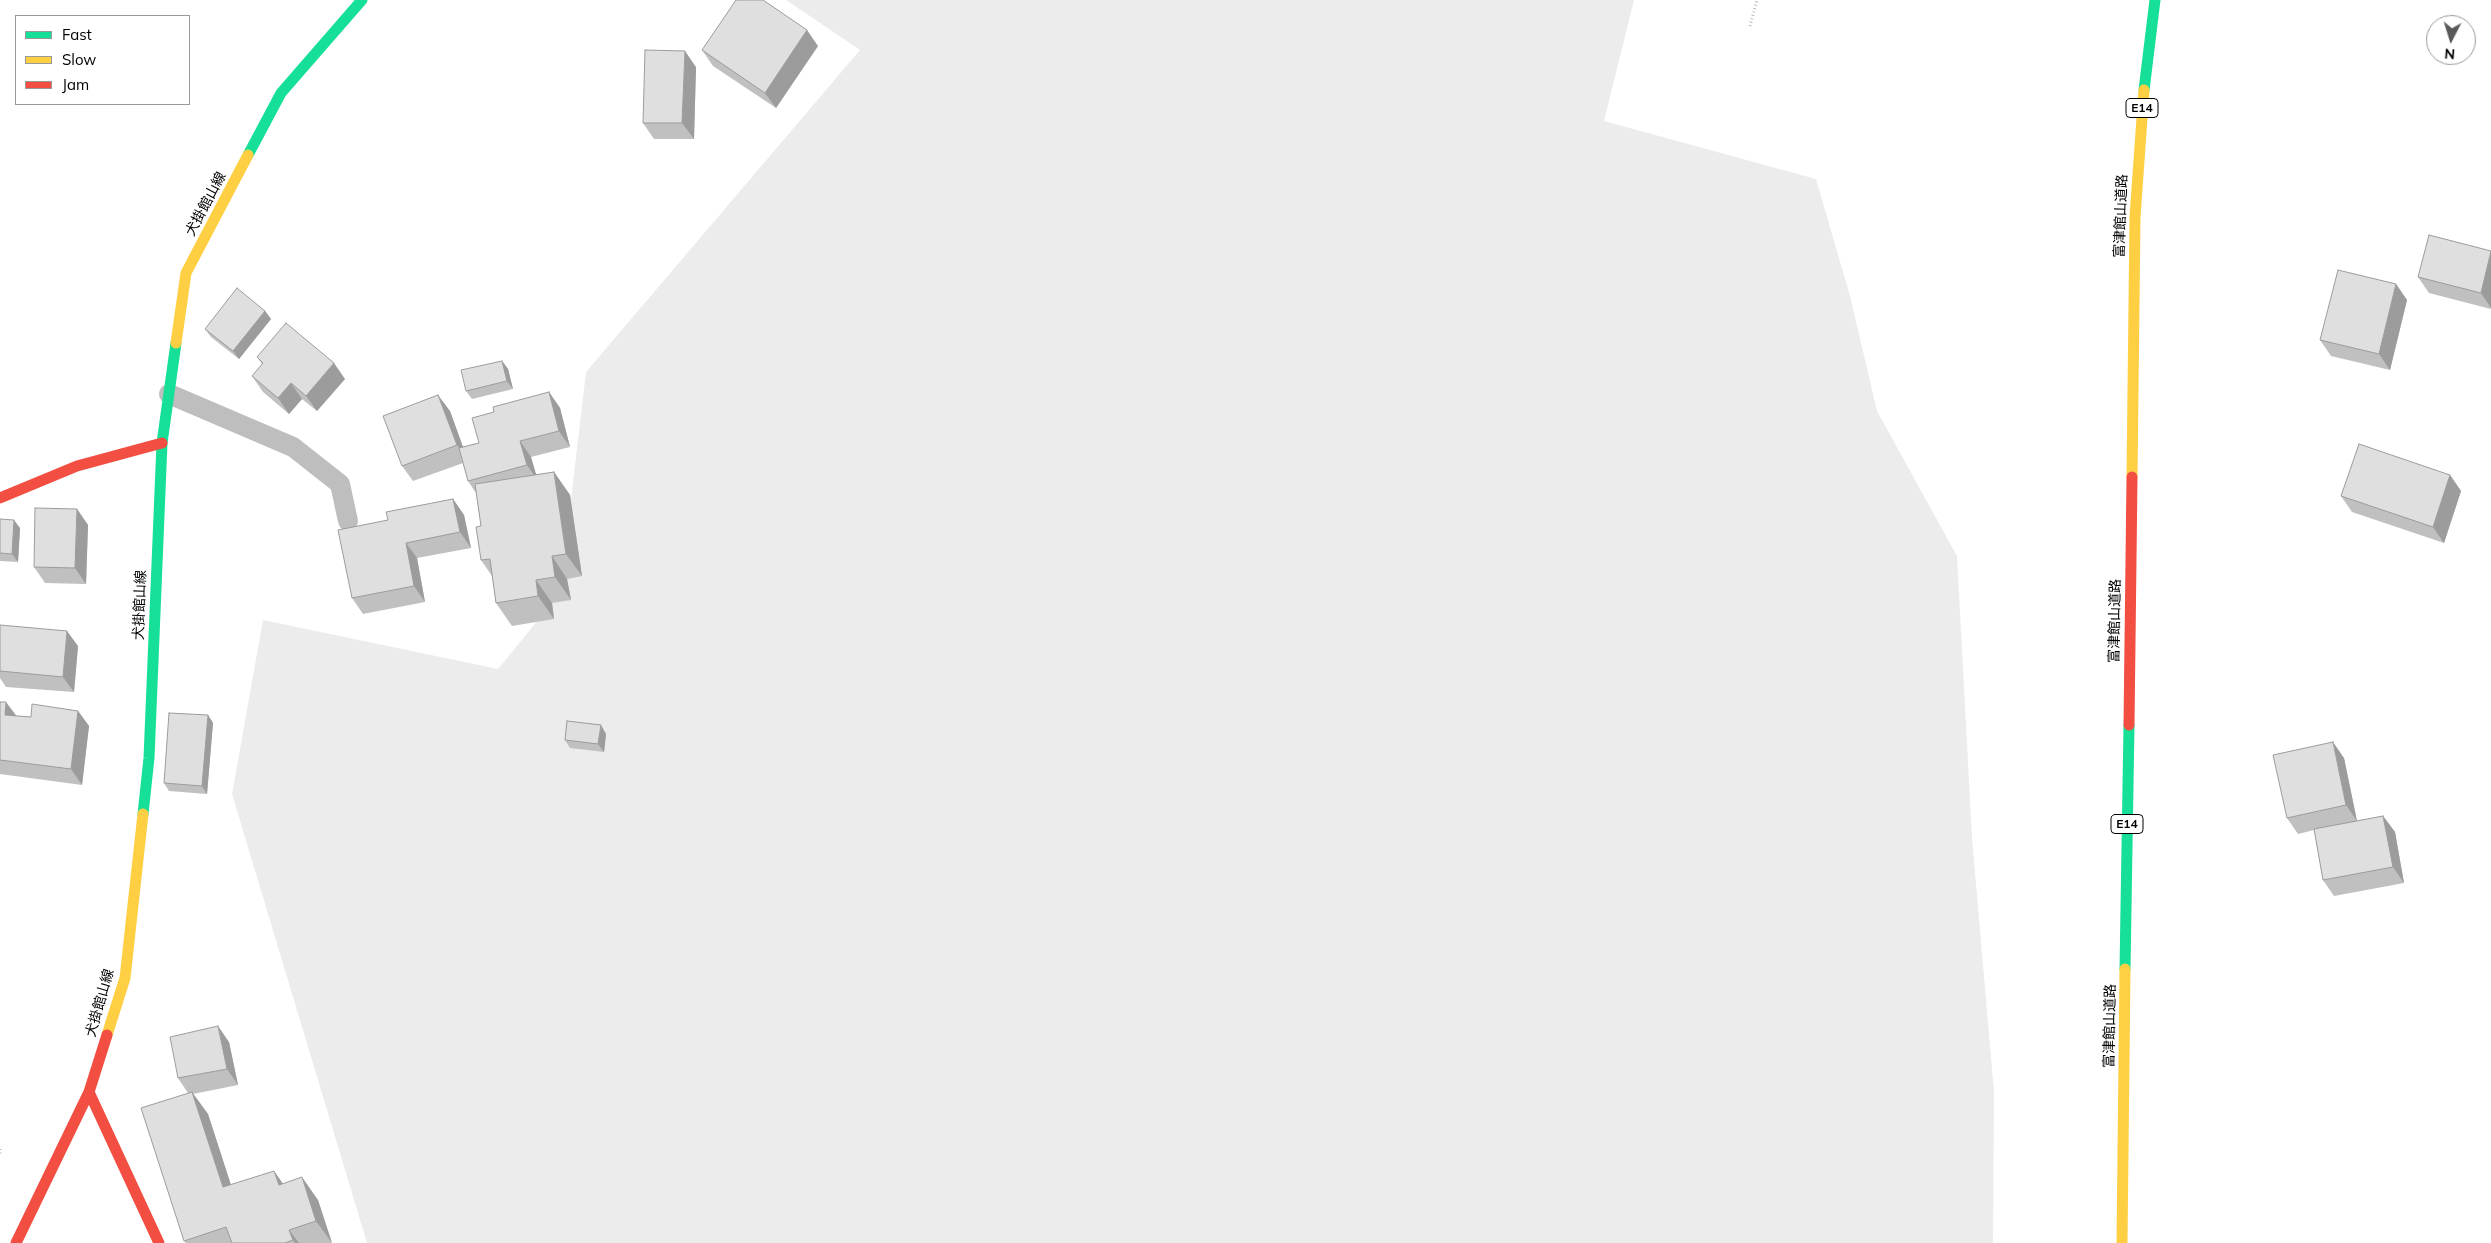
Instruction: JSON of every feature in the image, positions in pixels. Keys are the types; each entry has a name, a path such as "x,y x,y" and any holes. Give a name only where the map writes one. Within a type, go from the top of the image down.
{"main road":[{"name":"犬掛館山線","path":"16,1243 89,1092 125,978 150,758 162,444 186,273 281,94 362,0"},
{"name":"富津館山道路","path":"2122,1243 2135,217 2142,107 2155,0"},
{"path":"0,498 76,466 162,444"},
{"path":"89,1092 159,1243"}],"lane":[{"path":"169,394 293,447 340,484 348,521"}],"path":[{"path":"1750,26 1757,0"},
{"path":"0,1149 0,1155"}],"shaded area":[{"path":"786,0 1634,0 1604,121 1816,179 1850,296 1877,411 1957,556 1972,838 1994,1092 1993,1243 367,1243 232,794 263,620 498,669 560,593 586,372 860,50"}],"building":[{"path":"736,0 763,0 807,30 765,93 702,50"},
{"path":"645,50 685,51 682,123 643,123"},
{"path":"2429,235 2491,251 2481,293 2418,277"},
{"path":"2338,270 2396,284 2379,354 2320,340"},
{"path":"237,288 265,311 233,351 205,329"},
{"path":"286,323 334,363 306,396 291,383 278,398 252,376 263,363 257,357"},
{"path":"502,361 507,381 466,391 461,370"},
{"path":"549,392 559,431 520,441 527,465 468,481 459,448 479,443 472,418 494,412 493,407"},
{"path":"438,395 457,445 402,466 383,416"},
{"path":"2359,444 2450,475 2433,527 2341,496"},
{"path":"554,472 566,554 552,556 555,577 536,580 538,596 496,603 490,559 481,560 476,527 481,526 475,484"},
{"path":"453,499 460,532 406,543 414,586 352,598 338,530 388,520 386,512"},
{"path":"35,508 77,509 75,568 34,567"},
{"path":"0,519 14,520 12,554 0,553"},
{"path":"0,625 67,631 63,677 0,671"},
{"path":"0,702 6,702 5,715 31,717 32,704 78,711 71,769 0,760"},
{"path":"169,713 208,715 202,786 164,783"},
{"path":"567,721 601,725 598,744 565,740"},
{"path":"2333,742 2346,805 2287,818 2273,755"},
{"path":"2383,816 2393,867 2323,880 2314,829"},
{"path":"218,1026 227,1069 178,1078 170,1037"},
{"path":"192,1092 223,1187 274,1171 279,1185 302,1177 316,1221 289,1230 293,1240 285,1243 232,1243 226,1227 184,1241 141,1108"}],"traffic: fast":[{"path":"248,155 281,93 362,0"},
{"path":"2144,90 2155,0"},
{"path":"143,814 149,758 162,443 176,343"},
{"path":"2125,969 2129,725"}],"traffic: slow":[{"path":"2132,477 2135,217 2144,90"},
{"path":"176,343 186,273 248,155"},
{"path":"107,1035 125,978 143,814"},
{"path":"2122,1243 2125,969"}],"traffic: jam":[{"path":"0,498 77,466 162,443"},
{"path":"2129,725 2132,477"},
{"path":"16,1243 89,1092 107,1035"},
{"path":"89,1092 159,1243"}]}
